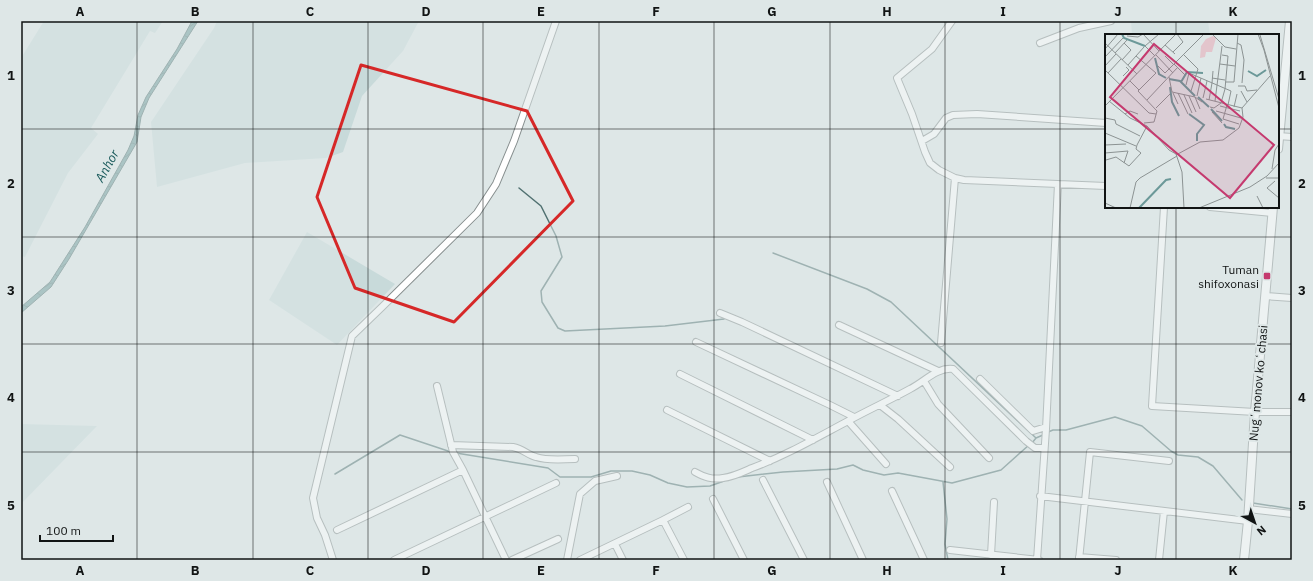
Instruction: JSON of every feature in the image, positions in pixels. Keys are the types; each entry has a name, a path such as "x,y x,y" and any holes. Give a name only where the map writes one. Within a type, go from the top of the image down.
{"main road":[{"path":"1279,136 1290,21"},
{"name":"Nugʻmonov koʻchasi","path":"1244,560 1248,521 1254,412 1273,210"}],"street":[{"path":"332,560 325,535 317,518 313,498 352,336 477,213 487,199 496,184 514,141 556,21"},
{"path":"952,21 932,49 897,78 912,114 928,160 932,166 955,178 964,180 1105,186"},
{"path":"1040,43 1079,28 1111,21"},
{"path":"922,141 934,134 946,118 953,115 977,114 1105,123"},
{"path":"1279,136 1292,136"},
{"path":"941,343 955,178"},
{"path":"950,550 1038,560 1040,496 1046,428 1058,184"},
{"path":"1164,208 1152,406 1254,412 1292,412"},
{"path":"1231,208 1273,210"},
{"path":"1265,296 1292,298"},
{"path":"720,313 898,396"},
{"path":"839,325 938,371"},
{"path":"696,342 830,404 854,418"},
{"path":"695,472 705,478 730,477 770,461 898,396 938,371 946,368 953,369 1026,441 1035,448 1044,448"},
{"path":"680,374 813,440"},
{"path":"980,378 1033,431 1046,428"},
{"path":"924,381 938,404 989,458"},
{"path":"437,386 453,452 506,560"},
{"path":"880,405 898,419 950,467"},
{"path":"667,410 770,461"},
{"path":"848,421 886,464"},
{"path":"451,444 513,447 522,449 534,457 575,459"},
{"path":"1116,560 1079,558 1090,452 1169,461"},
{"path":"337,530 463,470"},
{"path":"567,560 580,494 595,481 617,476"},
{"path":"762,480 804,560"},
{"path":"827,482 863,560"},
{"path":"394,560 556,483"},
{"path":"892,490 924,560"},
{"path":"1040,496 1248,521"},
{"path":"713,499 744,560"},
{"path":"991,555 994,502"},
{"path":"580,560 688,507"},
{"path":"1248,509 1292,514"},
{"path":"1159,560 1164,511"},
{"path":"663,520 684,560"},
{"path":"512,560 558,539"},
{"path":"614,544 623,560"}],"highlighted area":[{"path":"361,65 527,111 573,201 454,322 355,288 317,197"}],"shaded area":[{"path":"44,21 163,21 155,33 150,31 91,128 98,134 68,173 25,257 21,256 21,58"},
{"path":"217,21 419,21 403,51 362,96 343,152 326,158 245,163 157,187 151,122 214,28"},
{"path":"1131,21 1208,21 1210,34 1132,34"},
{"path":"307,232 395,284 337,345 269,300"},
{"path":"21,424 97,426 21,504"}],"water":[{"path":"192,21 198,21 149,98 141,117 137,142 69,259 51,287 21,313 21,307 50,282 85,227 128,150 134,136 138,115 146,97 177,49"}],"waterway":[{"path":"519,188 541,206 556,236 562,257 541,291 542,302 558,328 565,331 665,326 724,319"},
{"path":"773,253 867,289 891,302 1036,438 1043,435"},
{"path":"1048,432 1053,430 1066,430 1115,417 1142,426 1171,451 1178,455 1198,457 1213,466 1242,500"},
{"path":"335,474 400,435 451,452"},
{"path":"1032,443 1036,438"},
{"path":"738,477 783,472 837,469 853,465 863,470 884,475 898,473 952,483 1001,470 1029,445"},
{"path":"456,453 548,468 560,477 591,477 611,471 632,471 650,475 668,483 687,487 710,486 724,481"},
{"path":"943,482 947,519 945,544 948,560"},
{"path":"1253,503 1292,509"}],"place":[{"name":"Tuman shifoxonasi","path":"1267,276"}],"water label":[{"name":"Anhor","path":"107,166"}]}
